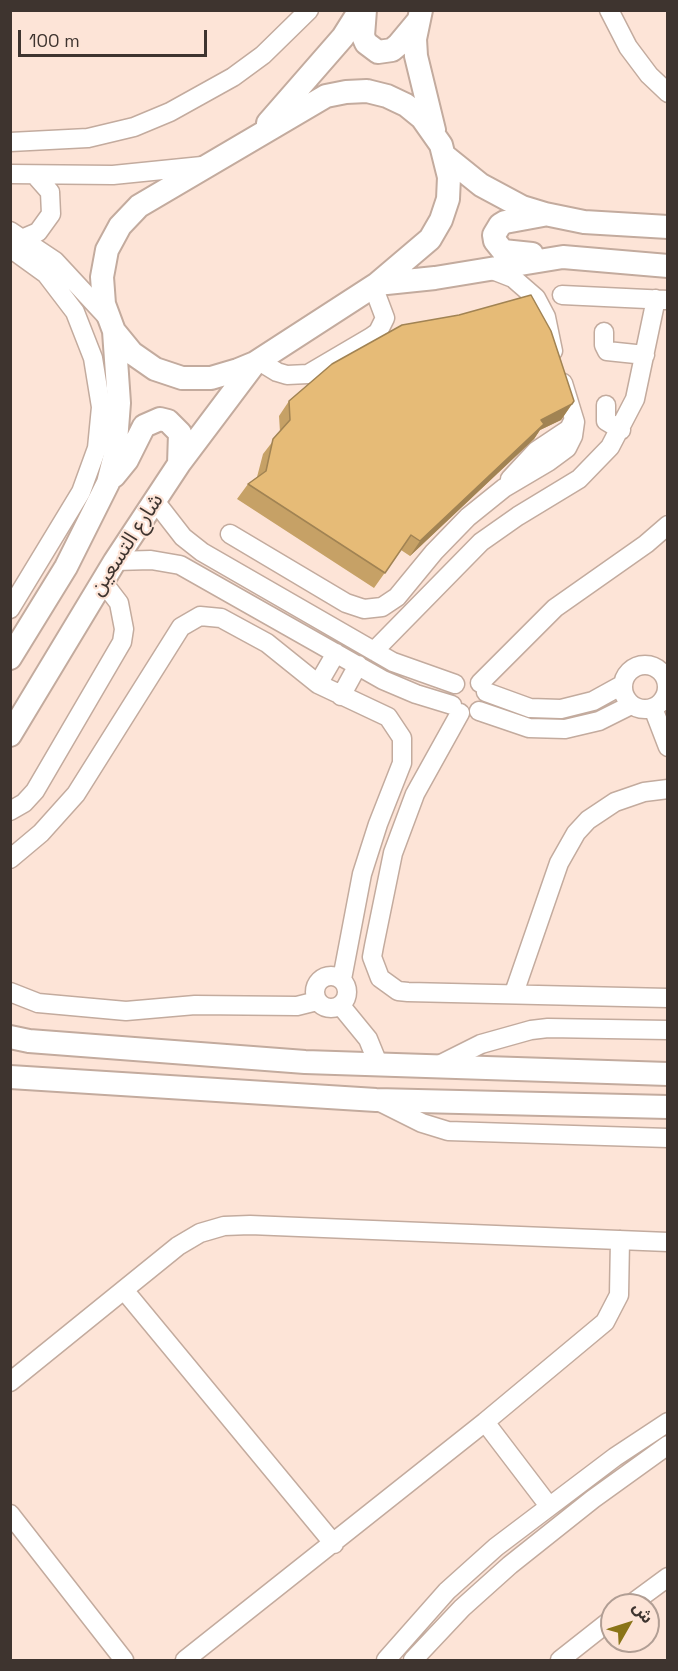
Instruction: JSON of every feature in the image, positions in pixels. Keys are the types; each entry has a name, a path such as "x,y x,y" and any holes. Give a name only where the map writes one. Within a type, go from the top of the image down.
{"main road":[{"path":"362,10 363,36 366,43 378,52 385,52 398,45 420,16"},
{"path":"254,138 329,54 362,10"},
{"path":"111,324 132,353 156,369 183,378 211,378 257,362 375,285 415,255 430,239 441,220 448,199 449,177 445,156 435,135 416,56 420,16"},
{"name":"شارع التسعين","path":"14,643 66,567 108,483 115,455 119,415 111,324 104,304 102,277 107,250 120,226 140,206 326,96 346,92 367,92 387,96 406,105 422,118 435,135"},
{"path":"445,156 462,171 501,197 544,214 584,222 668,227"},
{"path":"544,214 500,225 496,229 495,241 502,250 508,252 668,266"},
{"path":"375,285 563,257"},
{"name":"شارع التسعين","path":"10,735 115,561 179,464 257,362"},
{"path":"108,483 127,460 144,426 151,421 168,421 180,433 179,464"},
{"path":"10,1037 41,1042 379,1066 668,1074"},
{"path":"10,1077 376,1100 668,1107"}],"street":[{"path":"10,142 88,138 134,128 200,96 263,55 309,10"},
{"path":"609,10 628,48 649,75 668,93"},
{"path":"10,174 113,175 207,165"},
{"path":"15,239 38,232 51,214 50,192 35,175"},
{"path":"15,239 69,274 111,324"},
{"path":"10,609 81,492 97,448 101,407 93,358 75,312 15,239"},
{"path":"230,534 346,603 364,609 382,607 398,597 450,534 504,488 562,453 573,436 575,416 558,369 546,317 540,304 523,284 490,269"},
{"path":"257,362 287,375 308,374 371,337 378,332 384,318 375,285"},
{"path":"374,651 464,556 499,528 579,479 610,447 621,430 635,399 645,355 662,299 562,295"},
{"path":"604,332 604,345 607,351 645,355"},
{"path":"606,405 606,422 621,430"},
{"path":"155,501 174,528 192,545 408,669 455,684"},
{"path":"115,561 151,560 180,565 399,687 473,714 484,706 483,688 555,608 646,544 668,525"},
{"path":"10,811 24,803 35,791 119,648 124,629 123,616 115,597 103,582"},
{"path":"10,859 41,833 76,794 174,635 189,620 210,616 236,625 267,643 318,684 388,717 402,738 404,750 402,763 378,824 362,874 342,980 348,993 341,1006 328,1009 317,1001 314,994 320,979 335,976 342,980"},
{"path":"318,684 336,653"},
{"path":"622,685 626,700 631,705 638,709 653,708 663,700 667,687 663,674 663,663 645,664 632,668 622,685 593,701 561,709 530,708 467,679 455,684 451,690 456,709 403,823 385,884 372,957 380,978 398,991 668,998"},
{"path":"341,696 358,665"},
{"path":"479,711 512,724 565,729 599,721 631,705"},
{"path":"653,708 668,747"},
{"path":"514,993 559,863 576,833 588,820 615,802 644,792 668,789"},
{"path":"10,992 38,1003 126,1011 195,1005 297,1006 317,1001"},
{"path":"341,1006 372,1044 379,1066"},
{"path":"435,1066 482,1044 531,1030 548,1028 668,1030"},
{"path":"376,1100 422,1123 448,1131 668,1138"},
{"path":"10,1382 189,1239 212,1229 237,1225 668,1242"},
{"path":"185,1660 334,1544 605,1322 612,1312 620,1286 620,1240"},
{"path":"123,1290 334,1544"},
{"path":"485,1422 549,1506"},
{"path":"386,1660 447,1591 496,1547 549,1506 668,1422"},
{"path":"413,1660 462,1608 510,1565 593,1499 668,1445"},
{"path":"10,1514 124,1660"},
{"path":"647,1593 666,1580"},
{"path":"560,1660 600,1628"}],"building":[{"path":"531,295 551,331 574,401 541,420 544,424 420,541 411,535 385,573 248,484 266,471 273,439 290,420 289,401 332,364 402,325 459,315"}]}
